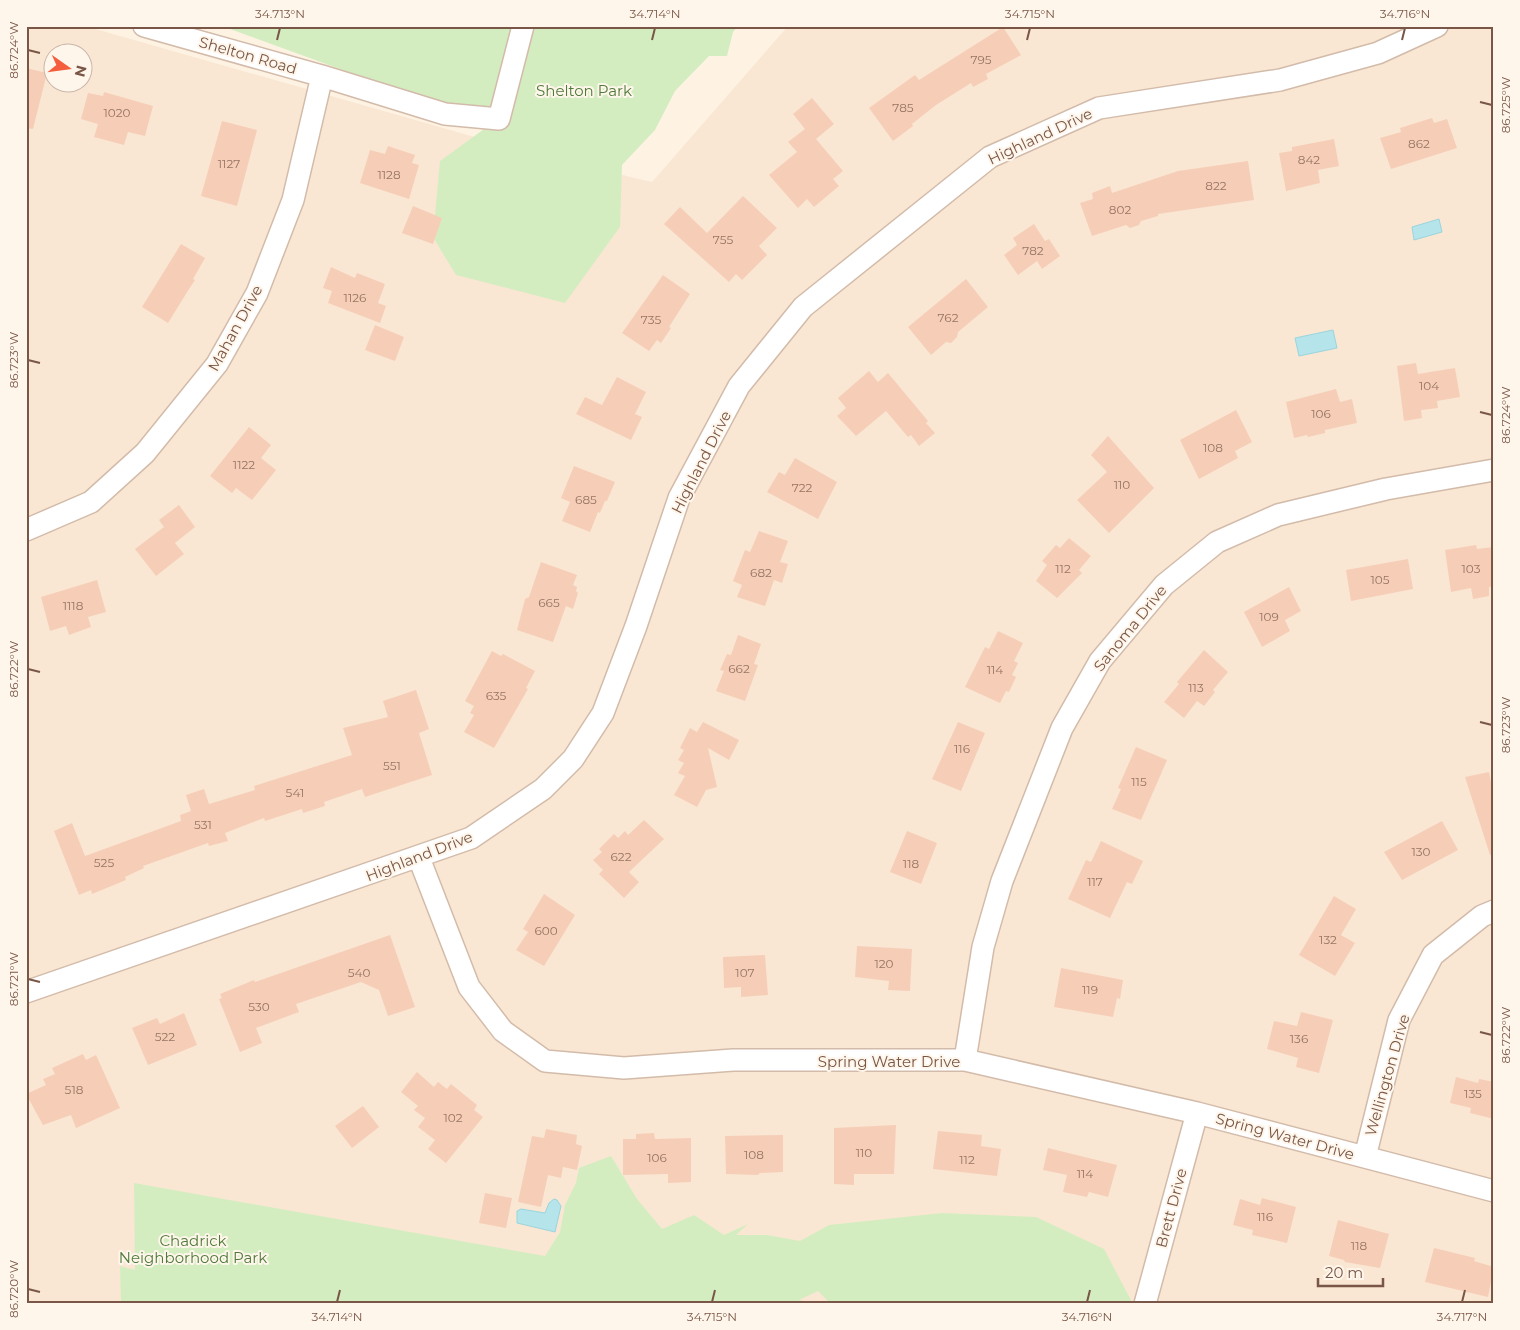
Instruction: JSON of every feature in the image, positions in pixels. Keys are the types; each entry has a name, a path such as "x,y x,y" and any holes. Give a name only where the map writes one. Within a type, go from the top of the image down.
{"street":[{"name":"Shelton Road","path":"144,26 322,76 445,114 499,119 523,26"},
{"name":"Highland Drive","path":"26,992 419,858 471,838 542,789 573,760 603,713 636,626 679,498 739,386 803,306 990,157 1099,108 1280,80 1378,53 1437,26"},
{"name":"Mahan Drive","path":"26,530 91,502 145,453 217,364 257,293 293,200 322,76"},
{"name":"Sanoma Drive","path":"965,1060 983,947 1002,881 1062,728 1100,661 1164,585 1217,542 1278,515 1386,490 1494,470"},
{"name":"Spring Water Drive","path":"419,858 470,987 502,1031 545,1061 624,1068 733,1060 965,1060 1197,1113 1494,1191"},
{"name":"Wellington Drive","path":"1365,1157 1399,1020 1433,955 1482,916 1494,911"},
{"name":"Brett Drive","path":"1145,1304 1197,1113"}],"shaded area":[{"path":"26,26 85,26 535,154 652,182 788,26 1494,26 1494,1304 26,1304"}],"green space":[{"name":"Shelton Park","path":"222,26 738,26 733,32 727,56 709,56 675,91 655,130 622,165 620,227 565,303 456,275 433,237 440,161 491,124"},
{"name":"Chadrick Neighborhood Park","path":"611,1156 637,1199 662,1229 694,1215 724,1235 748,1224 736,1235 767,1235 800,1241 829,1225 942,1213 1036,1217 1104,1249 1133,1304 831,1304 818,1291 799,1300 819,1304 121,1304 120,1266 135,1270 134,1183 545,1256 560,1232 565,1205 576,1183 579,1168"}],"water":[{"path":"1439,219 1442,232 1414,240 1412,227"},
{"path":"1333,330 1337,348 1299,356 1295,338"},
{"path":"554,1199 561,1206 555,1232 517,1223 517,1211 521,1209 545,1213 549,1203"}],"building":[{"path":"1003,27 1021,55 986,74 988,79 973,87 971,83 936,105 893,141 869,108 915,75 919,80"},
{"path":"26,68 42,72 42,92 33,129 26,128"},
{"path":"104,92 153,106 145,136 128,132 124,145 94,137 98,124 81,119 88,93 103,96"},
{"path":"812,98 834,124 816,139 843,171 833,179 839,186 814,207 807,199 798,208 769,175 797,152 788,142 805,129 793,114"},
{"path":"1432,118 1434,123 1447,119 1457,148 1391,169 1380,138 1401,132 1400,128"},
{"path":"222,121 257,130 237,206 201,196"},
{"path":"1334,139 1339,166 1318,170 1320,183 1286,191 1279,153 1292,151 1292,147"},
{"path":"388,146 415,155 412,163 419,165 409,199 360,183 370,150 385,154"},
{"path":"1248,161 1254,200 1158,214 1158,216 1141,221 1139,225 1130,228 1126,225 1092,236 1080,203 1093,199 1092,193 1110,186 1112,193 1178,171"},
{"path":"743,196 777,228 759,246 767,255 742,280 736,274 729,282 664,224 680,207 707,233"},
{"path":"413,206 442,218 433,244 402,233"},
{"path":"1034,224 1045,241 1049,239 1060,256 1042,269 1037,261 1018,275 1004,255 1017,245 1013,238"},
{"path":"181,244 205,258 193,279 195,280 168,323 142,307"},
{"path":"331,267 355,278 357,273 385,284 378,303 386,306 380,323 328,303 332,291 323,288"},
{"path":"663,275 690,294 661,343 657,340 649,351 622,333"},
{"path":"966,279 988,307 958,332 957,337 951,343 946,342 931,355 908,327"},
{"path":"375,325 404,337 395,361 365,350"},
{"path":"1416,363 1418,374 1455,368 1460,397 1437,401 1438,408 1421,410 1422,418 1404,421 1397,366"},
{"path":"869,371 878,382 888,373 928,421 926,423 935,433 919,446 911,435 908,437 886,411 856,436 837,416 846,408 838,398"},
{"path":"617,377 646,392 635,414 642,417 631,440 576,414 585,397 602,405"},
{"path":"1336,389 1340,402 1352,399 1357,423 1325,430 1325,433 1294,438 1286,402"},
{"path":"1236,410 1252,442 1235,451 1238,458 1199,479 1180,440"},
{"path":"249,427 271,445 261,458 276,470 252,500 236,488 232,493 210,476"},
{"path":"1108,436 1154,488 1109,533 1077,500 1107,472 1091,455"},
{"path":"795,458 837,482 818,519 767,492 779,472 785,475"},
{"path":"574,466 615,482 607,501 605,501 600,513 598,512 590,532 562,521 570,502 561,498"},
{"path":"179,505 195,527 175,543 184,554 156,576 135,549 164,527 159,520"},
{"path":"759,531 788,541 780,562 788,564 782,583 774,580 765,606 737,597 742,585 733,581 745,550 750,552"},
{"path":"1069,538 1091,556 1079,570 1082,573 1057,598 1036,581 1047,565 1042,561 1056,545 1060,548"},
{"path":"1476,545 1477,549 1494,547 1494,586 1489,587 1489,596 1473,599 1471,588 1451,592 1445,550"},
{"path":"1408,559 1413,589 1351,601 1346,570"},
{"path":"541,562 577,575 573,585 577,587 576,591 578,593 573,609 566,606 553,642 517,630 525,599 529,597"},
{"path":"97,580 106,612 88,617 91,627 69,635 66,626 50,631 41,597"},
{"path":"1289,587 1301,611 1285,620 1290,631 1262,647 1244,612"},
{"path":"998,631 1023,643 1014,661 1018,663 1012,675 1016,677 1009,692 1006,691 1000,703 965,687 985,647 989,649"},
{"path":"738,635 761,644 754,664 758,665 745,701 716,691 724,671 720,670 727,654 731,655"},
{"path":"1204,650 1228,672 1213,690 1215,692 1204,706 1197,701 1184,718 1164,702 1179,684 1177,682"},
{"path":"492,651 501,656 503,654 535,671 526,688 528,689 494,748 464,732 474,715 470,713 474,706 465,701"},
{"path":"416,690 429,729 419,733 432,775 365,797 362,789 324,802 325,806 303,813 302,809 265,821 264,818 225,833 228,841 209,846 208,843 143,866 144,868 125,877 126,880 92,894 91,890 79,895 54,831 72,823 85,856 181,821 180,815 191,811 186,795 204,789 209,804 255,790 254,786 352,755 343,728 388,717 383,701"},
{"path":"703,722 739,740 729,760 708,748 717,787 706,790 697,807 674,795 685,776 678,773 684,763 678,760 684,750 680,748 690,728 697,732"},
{"path":"958,722 985,733 961,791 932,779"},
{"path":"1136,747 1167,760 1141,820 1112,809 1121,789 1118,788"},
{"path":"1489,772 1491,782 1494,781 1494,855 1490,855 1465,777"},
{"path":"644,820 664,839 629,872 639,882 624,898 599,874 603,870 593,860 602,852 599,849 614,834 618,838 625,831 628,835"},
{"path":"1442,821 1458,850 1402,880 1384,852"},
{"path":"907,831 937,843 921,884 890,872"},
{"path":"1101,841 1143,861 1132,884 1127,882 1110,918 1068,899 1086,860 1091,862"},
{"path":"544,894 575,915 544,966 516,950 528,932 523,929"},
{"path":"1334,896 1356,909 1341,935 1355,943 1335,976 1299,955"},
{"path":"390,935 415,1007 388,1016 379,990 361,982 296,1004 299,1012 256,1028 262,1043 240,1052 219,999 222,998 220,994 254,980 255,982"},
{"path":"857,946 912,949 910,991 888,990 889,981 855,977"},
{"path":"765,955 768,995 741,997 741,987 724,988 723,957"},
{"path":"1061,968 1123,980 1120,999 1117,998 1113,1017 1054,1007"},
{"path":"1301,1012 1333,1020 1319,1073 1296,1067 1298,1058 1267,1049 1274,1021 1297,1026"},
{"path":"184,1013 197,1045 148,1065 132,1028 157,1018 160,1024"},
{"path":"83,1054 86,1060 96,1055 120,1108 76,1128 71,1115 43,1125 26,1094 46,1085 43,1079 55,1074 52,1068"},
{"path":"417,1072 434,1087 438,1082 447,1089 451,1084 477,1105 474,1110 483,1117 446,1163 428,1149 435,1140 418,1127 425,1118 414,1110 418,1106 401,1092"},
{"path":"1456,1077 1478,1083 1479,1079 1494,1082 1494,1119 1470,1113 1471,1108 1450,1103"},
{"path":"363,1106 379,1127 352,1148 335,1126"},
{"path":"896,1125 894,1174 854,1174 854,1185 834,1184 834,1128"},
{"path":"546,1129 577,1135 576,1144 582,1146 577,1170 563,1167 561,1178 548,1175 541,1207 518,1202 532,1136 544,1138"},
{"path":"938,1131 982,1135 981,1146 1001,1149 997,1176 933,1169"},
{"path":"654,1133 655,1139 691,1138 691,1182 668,1183 668,1174 623,1175 623,1139 636,1139 636,1134"},
{"path":"783,1135 783,1172 760,1173 758,1175 726,1174 725,1136"},
{"path":"1048,1148 1117,1165 1108,1197 1089,1192 1087,1197 1063,1192 1067,1175 1043,1170"},
{"path":"485,1193 512,1198 506,1228 479,1223"},
{"path":"1262,1198 1296,1207 1287,1243 1252,1235 1253,1230 1233,1225 1240,1199 1260,1205"},
{"path":"1338,1220 1389,1234 1380,1268 1345,1262 1344,1260 1329,1256"},
{"path":"1434,1248 1475,1258 1474,1261 1494,1267 1488,1297 1425,1282"}]}
